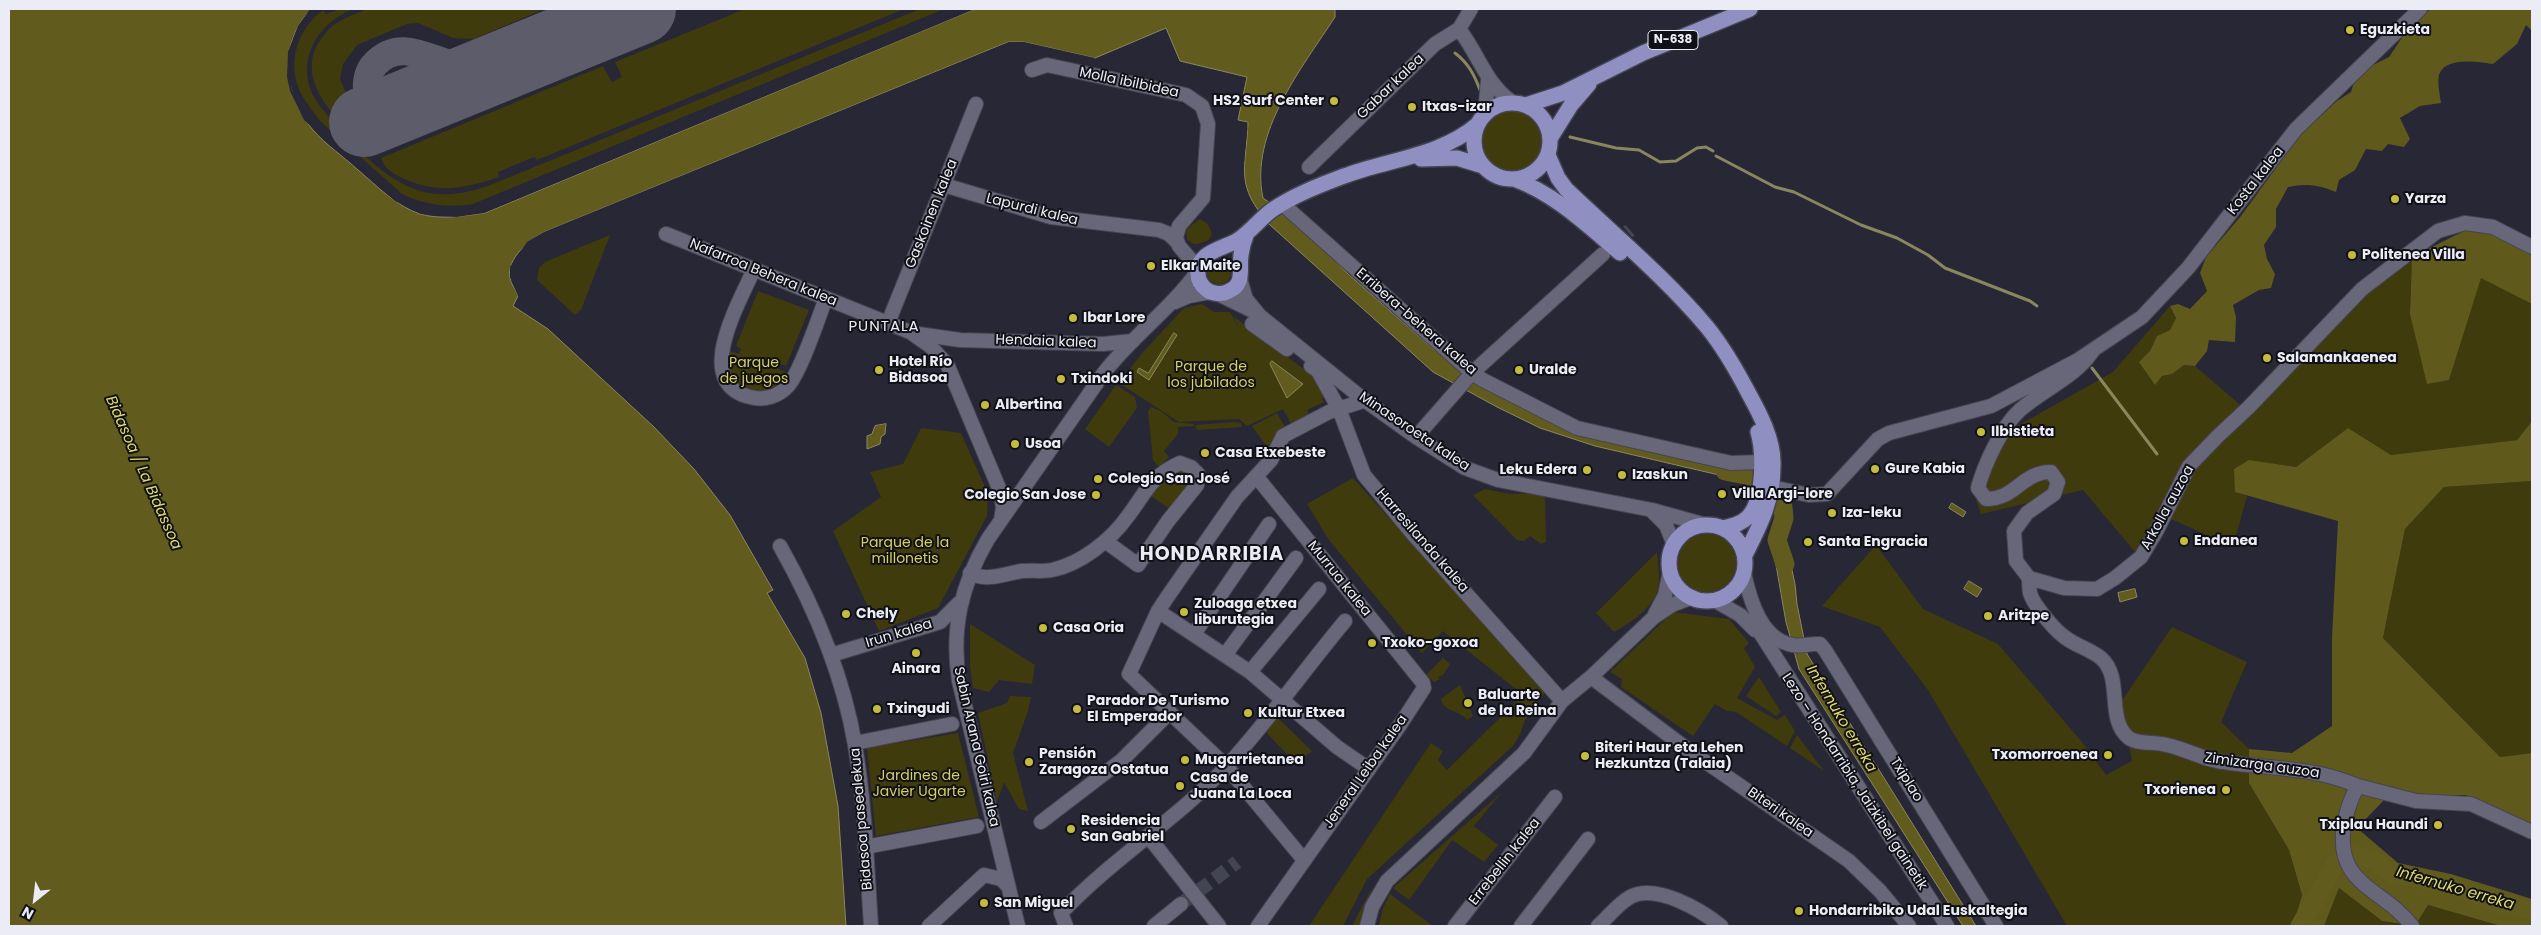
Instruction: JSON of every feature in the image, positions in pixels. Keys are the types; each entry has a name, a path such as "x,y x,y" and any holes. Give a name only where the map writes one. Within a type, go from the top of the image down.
{"main road":[{"name":"N-638","path":"1481,119 1498,105 1519,103 1562,93 1643,53 1750,9"},
{"name":"N-638","path":"1548,155 1551,137 1571,105 1598,76"},
{"path":"1519,103 1534,108 1546,121 1551,137"},
{"path":"1247,233 1242,249 1240,272 1231,290 1214,293 1201,284 1198,270 1212,252 1247,233 1271,211 1344,176 1449,143 1481,119"},
{"path":"1481,119 1474,146 1483,166"},
{"path":"1514,179 1531,174 1538,169 1548,155"},
{"path":"1548,155 1558,178 1566,188 1683,300 1708,328 1733,364 1758,409 1768,434 1774,479 1760,509 1745,555 1743,577 1732,592 1714,600 1693,598 1677,585 1670,571 1670,557 1674,545 1689,529 1706,525 1722,528 1737,539 1745,555"},
{"path":"1380,165 1457,158 1483,166 1494,174 1514,179 1536,188 1556,200 1657,283 1703,331 1728,367 1752,412 1774,479 1760,509 1744,521 1722,528"},
{"path":"1212,252 1229,252 1240,272"}],"street":[{"name":"Gabar kalea","path":"1309,167 1435,44 1459,29 1471,9"},
{"name":"Kosta kalea","path":"2092,352 2142,317 2166,293 2296,130 2420,9"},
{"path":"1459,29 1473,47 1488,80 1519,103"},
{"name":"Molla ibilbidea","path":"1032,70 1047,65 1186,95 1202,106 1208,124 1203,198 1179,226 1178,243"},
{"path":"1481,119 1488,80"},
{"name":"Gaskoinen kalea","path":"888,323 976,104"},
{"name":"Lapurdi kalea","path":"944,185 1051,217 1160,230 1169,234 1178,243"},
{"name":"Erribera-behera kalea","path":"1288,204 1471,373 1577,428 1732,463 1809,495 1827,494 1868,449 1884,436 1991,406 2092,352"},
{"name":"Arkolla auzoa","path":"2029,578 2064,588 2097,589 2115,578 2141,557 2156,532 2189,466 2250,407 2362,289 2438,231 2465,223 2494,227 2532,247"},
{"name":"Nafarroa Behera kalea","path":"666,234 910,332 930,346 947,364 1001,493 1003,508 1001,521"},
{"path":"1178,243 1212,252"},
{"path":"1178,243 1198,270"},
{"path":"1416,437 1471,373 1603,254"},
{"path":"754,269 721,352 721,368 727,382 745,396 768,398 788,387 796,374 826,298"},
{"name":"Sabin Arana Goiri kalea","path":"1018,926 959,681 956,648 960,602 970,573 1001,521 1103,374 1170,304 1198,270"},
{"name":"Minasoroeta kalea","path":"1240,272 1246,299 1260,316 1363,399 1416,437 1465,468 1487,477 1652,510 1706,525"},
{"name":"Minasoroeta kalea","path":"1214,293 1260,316"},
{"name":"Sabin Arana Goiri kalea","path":"1170,304 1189,296 1214,293"},
{"name":"Harresilanda kalea","path":"1260,316 1252,324 1318,371 1339,409 1364,475 1562,701"},
{"name":"Hendaia kalea","path":"910,332 935,338 960,340 1102,344 1133,341"},
{"path":"947,364 948,349 953,343 960,340"},
{"path":"2029,578 2016,560 2014,531 2027,513 2054,494 2058,482 2051,472 2038,472 2000,499 1986,499 1978,488 1995,444 2019,411 2082,366 2092,352"},
{"path":"1304,860 1226,766 1128,674 1158,611 1237,497 1271,460 1283,436 1363,399"},
{"path":"970,573 980,578 990,578 1031,570 1051,570 1072,564 1118,530 1155,478 1180,462 1191,467 1198,474 1197,485 1138,565 1105,541"},
{"name":"Murrua kalea","path":"1256,476 1423,683"},
{"path":"1652,510 1666,525 1674,545"},
{"path":"1194,634 1269,524"},
{"name":"Bidasoa pasealekua","path":"780,546 802,584 831,655 855,743 866,848 871,926"},
{"path":"1225,655 1296,558"},
{"path":"1654,617 1664,594 1670,571"},
{"path":"1743,577 1748,609 1761,637"},
{"name":"Txiplao","path":"1743,577 1754,608 1769,632 1785,643 1794,646 1820,644 1825,650 1996,926"},
{"name":"Zimizarga auzoa","path":"2029,578 2030,592 2037,606 2062,636 2090,649 2104,661 2111,671 2121,730 2131,740 2164,744 2200,758 2309,771 2341,778 2358,786 2416,801 2471,804 2532,832"},
{"path":"1250,672 1319,588"},
{"path":"1367,926 1372,907 1387,881 1524,753 1562,701 1591,677 1654,617 1672,605 1693,598"},
{"path":"1714,600 1740,615 1761,637"},
{"name":"Irun kalea","path":"831,655 940,622 960,602"},
{"path":"1158,611 1250,672 1337,747 1369,769"},
{"path":"1066,926 1062,913 1073,901 1170,819 1226,766 1345,621"},
{"name":"Lezo – Hondarribia, Jaizkibel gainetik","path":"1761,637 1947,926"},
{"name":"Biteri kalea","path":"1591,677 1687,749 1849,861 1880,891 1908,926"},
{"name":"Jeneral Leiba kalea","path":"1258,926 1423,692 1423,683"},
{"path":"1041,822 1122,760 1170,712"},
{"path":"855,743 952,724"},
{"path":"2358,786 2349,800 2343,834 2343,851 2346,866 2370,891 2402,913 2412,926"},
{"name":"Errebellin kalea","path":"1455,926 1555,797"},
{"path":"866,848 977,826"},
{"path":"1148,836 1219,926"},
{"path":"1521,926 1588,838"},
{"path":"929,926 984,875 1001,879 1008,886"},
{"path":"1598,926 1629,898 1647,892 1674,898 1721,926"},
{"path":"1154,926 1181,904"}],"green space":[{"path":"339,9 353,9 329,23 313,44 309,57 307,70 314,97 333,121 381,170 412,188 424,192 448,194 472,191 488,186 920,9 944,9 473,204 454,206 436,205 402,194 320,121 303,98 294,67 295,56 302,35 307,26 323,10 326,14"},
{"path":"368,9 544,9 474,39 453,38 418,23 407,24 357,45 343,64 340,79 371,154 335,117 324,102 316,87 312,71 313,55 328,30 344,19"},
{"path":"745,9 904,9 537,160 534,157 498,172 499,177 486,181 462,187 438,188 427,186 398,176 382,162 381,158 603,66 612,82 622,77 615,62"},
{"path":"1506,111 1518,111 1529,116 1537,124 1542,135 1540,153 1529,166 1518,171 1506,171 1495,166 1487,158 1482,147 1482,135 1487,124 1495,116"},
{"path":"1200,219 1208,224 1212,234 1209,240 1195,244 1187,239 1186,229"},
{"path":"610,235 581,310 575,315 537,280 539,268 545,262"},
{"path":"2412,257 2410,314 2449,380 2481,277 2532,304 2532,421 2517,440 2391,455 2348,428 2296,467 2249,461 2235,491 2247,496 2233,547 2171,519 2135,552 2083,490 1981,514 1970,483 1996,438 2113,372 2170,306 2176,318 2170,330 2157,336 2149,353 2140,362 2155,384 2162,376 2172,374 2184,365 2195,366 2245,409 2362,289"},
{"path":"1219,260 1228,263 1231,272 1228,281 1219,284 1210,281 1207,272 1210,263"},
{"name":"Parque de juegos","path":"758,291 809,310 786,366 780,364 778,369 792,375 780,389 753,394 730,380 725,349 739,354 741,349 736,346"},
{"name":"Parque de los jubilados","path":"1202,304 1214,312 1230,312 1240,331 1233,316 1313,376 1324,397 1322,399 1324,402 1307,410 1310,416 1292,426 1283,409 1247,426 1239,419 1179,422 1119,383 1142,353 1184,308"},
{"path":"1116,385 1135,397 1137,408 1109,447 1085,429"},
{"path":"1151,407 1161,411 1174,422 1194,424 1194,426 1178,427 1178,434 1164,451 1169,457 1159,467 1153,460 1148,411"},
{"path":"1277,413 1285,427 1279,430 1271,453 1252,426"},
{"path":"1241,423 1242,427 1197,430 1195,425"},
{"name":"Parque de la millonetis","path":"921,428 961,433 988,494 987,516 938,608 879,631 833,531 881,497 870,472 903,464"},
{"path":"1183,468 1195,477 1174,512 1151,496 1169,471"},
{"path":"1353,478 1546,691 1525,720 1513,746 1367,879 1343,926 1309,926 1431,743 1443,751 1438,760 1447,770 1523,695 1443,631 1422,653 1329,540 1307,504"},
{"path":"2532,481 2532,753 2500,757 2383,638 2405,529 2444,487"},
{"path":"1485,489 1510,494 1545,493 1546,542 1541,544 1530,536 1524,541 1517,540 1473,495"},
{"path":"1701,534 1713,534 1728,542 1736,557 1736,569 1728,584 1713,592 1701,592 1686,584 1678,569 1678,557 1686,542"},
{"path":"1876,545 1923,609 1998,644 2082,742 2106,775 2132,761 2121,702 2172,627 2247,662 2221,722 2249,749 2249,783 2289,850 2302,895 2293,926 2067,926 1928,690 1880,627 1822,606"},
{"path":"1657,552 1659,580 1655,597 1644,611 1614,632 1596,613"},
{"path":"1673,612 1729,619 1749,643 1744,648 1755,667 1737,698 1777,720 1785,715 1795,731 1787,746 1736,712 1727,711 1715,704 1693,736 1621,687 1622,679 1610,672"},
{"path":"970,624 1035,665 1032,684 999,680 989,692 973,688 970,666"},
{"path":"1443,658 1450,664 1443,675 1438,677 1440,679 1434,682 1426,675"},
{"path":"1759,677 1781,712 1776,716 1746,696"},
{"path":"1460,685 1473,716 1467,720 1460,714 1448,709 1441,699"},
{"path":"1010,696 1031,697 1013,753 1028,811 1019,809 1004,782 997,802 978,713 1007,703"},
{"path":"1278,718 1312,751 1296,764 1266,732"},
{"name":"Jardines de Javier Ugarte","path":"958,733 979,817 876,836 867,748"},
{"path":"1797,735 1824,771 1790,748"},
{"path":"1501,793 1474,826 1498,845 1484,862 1452,840 1409,900 1393,888"},
{"path":"1373,886 1360,926 1352,926"},
{"path":"2339,888 2382,921 2408,926 2324,926"},
{"path":"1390,894 1433,926 1379,926 1383,908"},
{"path":"2428,905 2501,926 2415,926"}],"shaded area":[{"path":"2430,9 2532,9 2532,31 2526,25 2517,44 2493,64 2463,62 2448,65 2442,69 2438,78 2441,103 2420,106 2400,118 2410,139 2404,147 2388,144 2382,151 2366,149 2355,170 2339,180 2336,192 2312,185 2288,187 2276,209 2276,227 2264,245 2267,259 2275,274 2271,288 2259,290 2233,305 2236,317 2235,342 2209,340 2207,351 2195,366 2184,365 2172,374 2162,376 2155,385 2139,362 2150,351 2157,336 2170,330 2176,318 2170,306 2178,304 2190,309 2207,291 2200,273 2206,257 2241,216 2300,135 2337,101 2351,92 2359,66 2375,64 2389,57 2403,36"},
{"path":"2476,225 2532,250 2532,304 2481,278 2449,380 2427,384 2410,314 2412,257"},
{"path":"2532,421 2532,481 2444,487 2405,529 2383,638 2500,757 2532,753 2532,831 2465,795 2388,796 2357,828 2398,863 2451,874 2532,899 2532,926 2501,926 2428,905 2415,926 2382,921 2339,888 2324,926 2293,926 2302,895 2289,850 2249,783 2249,749 2292,753 2332,726 2332,638 2338,521 2235,492 2234,469 2249,460 2296,467 2348,428 2391,455 2517,440"}],"water":[{"name":"Bidasoa / La Bidassoa","path":"9,9 311,9 300,23 289,53 290,85 295,101 303,116 324,141 395,201 420,214 444,217 485,213 975,9 1335,9 1335,17 1281,102 1271,126 1264,149 1261,174 1263,198 1299,223 1347,273 1432,348 1457,367 1516,403 1724,466 1751,470 1749,482 1595,446 1540,428 1433,372 1270,225 1259,211 1251,198 1245,176 1248,122 1238,120 1247,77 1180,61 1166,28 1095,58 1024,42 1008,42 544,232 520,251 515,257 510,271 511,280 518,296 513,306 548,329 654,427 694,469 730,515 773,590 767,593 805,658 821,713 838,806 846,926 9,926"},
{"path":"1174,333 1177,335 1149,380 1137,372 1139,368 1148,373"},
{"path":"1272,361 1303,384 1287,398 1270,364"},
{"path":"886,424 885,434 881,437 880,444 867,449 867,436 872,434 875,426"},
{"path":"1952,503 1966,512 1963,517 1949,508"},
{"path":"1772,540 1780,542 1790,561 1807,654 1976,926 1963,926 1799,669 1786,622"},
{"path":"1969,581 1982,589 1977,597 1964,589"},
{"path":"2135,589 2137,597 2120,602 2118,593"},
{"path":"2336,863 2331,887 2307,926 2291,926 2321,876"}],"pier":[{"path":"310,9 313,9 300,27 291,52 290,76 292,90 306,118 396,199 422,212 456,215 484,211 968,9 975,9 484,213 456,217 421,214 395,201 304,120 290,91 287,77 288,52 298,26"},
{"path":"1009,42 1024,42 1095,58 1092,59 1024,45 1009,45 545,234 528,244 512,267 512,277 520,298 518,296 510,277 510,267 527,242 544,232"},
{"path":"1248,122 1243,173 1246,191 1254,207 1252,209 1244,192 1240,173"}],"waterway":[{"path":"1455,53 1470,69 1480,90"},
{"path":"1570,137 1616,148 1639,150 1660,162 1676,161 1697,148 1706,147 1713,151"},
{"path":"1716,156 1775,187 1794,192 1861,225 1897,238 1928,255 1945,268 2030,301 2037,306"},
{"path":"2092,368 2157,454"},
{"name":"Infernuko erreka","path":"1725,471 1750,476 1773,493 1783,507 1784,518 1777,540 1785,564"},
{"name":"Infernuko erreka","path":"2300,926 2336,863 2356,856 2369,858 2396,875 2452,885 2497,903 2532,910"}],"taxiway":[{"path":"383,114 372,103 368,93 368,75 375,64 394,52 405,51 415,53 469,68 503,65"}],"runway":[{"path":"364,122 641,9"}],"tunnel":[{"path":"1612,246 1630,230"},
{"path":"1181,904 1237,862"}],"place":[{"name":"Eguzkieta","path":"2350,30"},
{"name":"HS2 Surf Center","path":"1334,101"},
{"name":"Itxas-izar","path":"1412,107"},
{"name":"Yarza","path":"2395,199"},
{"name":"Politenea Villa","path":"2352,255"},
{"name":"Elkar Maite","path":"1151,266"},
{"name":"Ibar Lore","path":"1073,318"},
{"name":"Salamankaenea","path":"2267,358"},
{"name":"Hotel Río Bidasoa","path":"879,370"},
{"name":"Uralde","path":"1519,370"},
{"name":"Txindoki","path":"1061,379"},
{"name":"Albertina","path":"985,405"},
{"name":"Ilbistieta","path":"1981,432"},
{"name":"Usoa","path":"1015,444"},
{"name":"Casa Etxebeste","path":"1205,453"},
{"name":"Gure Kabia","path":"1875,469"},
{"name":"Leku Edera","path":"1587,470"},
{"name":"Izaskun","path":"1622,475"},
{"name":"Colegio San José","path":"1098,479"},
{"name":"Villa Argi-lore","path":"1722,494"},
{"name":"Colegio San Jose","path":"1096,495"},
{"name":"Iza-leku","path":"1832,513"},
{"name":"Endanea","path":"2184,541"},
{"name":"Santa Engracia","path":"1808,542"},
{"name":"Zuloaga etxea liburutegia","path":"1184,612"},
{"name":"Chely","path":"846,614"},
{"name":"Aritzpe","path":"1988,616"},
{"name":"Casa Oria","path":"1043,628"},
{"name":"Txoko-goxoa","path":"1372,643"},
{"name":"Ainara","path":"916,653"},
{"name":"Baluarte de la Reina","path":"1468,703"},
{"name":"Txingudi","path":"877,709"},
{"name":"Parador De Turismo El Emperador","path":"1077,709"},
{"name":"Kultur Etxea","path":"1248,713"},
{"name":"Txomorroenea","path":"2108,755"},
{"name":"Biteri Haur eta Lehen Hezkuntza (Talaia)","path":"1585,756"},
{"name":"Mugarrietanea","path":"1185,760"},
{"name":"Pensión Zaragoza Ostatua","path":"1029,762"},
{"name":"Casa de Juana La Loca","path":"1180,786"},
{"name":"Txorienea","path":"2226,790"},
{"name":"Txiplau Haundi","path":"2438,825"},
{"name":"Residencia San Gabriel","path":"1071,829"},
{"name":"San Miguel","path":"984,903"},
{"name":"Hondarribiko Udal Euskaltegia","path":"1799,911"}],"district":[{"name":"PUNTALA","path":"884,327"},
{"name":"HONDARRIBIA","path":"1212,555"}]}
